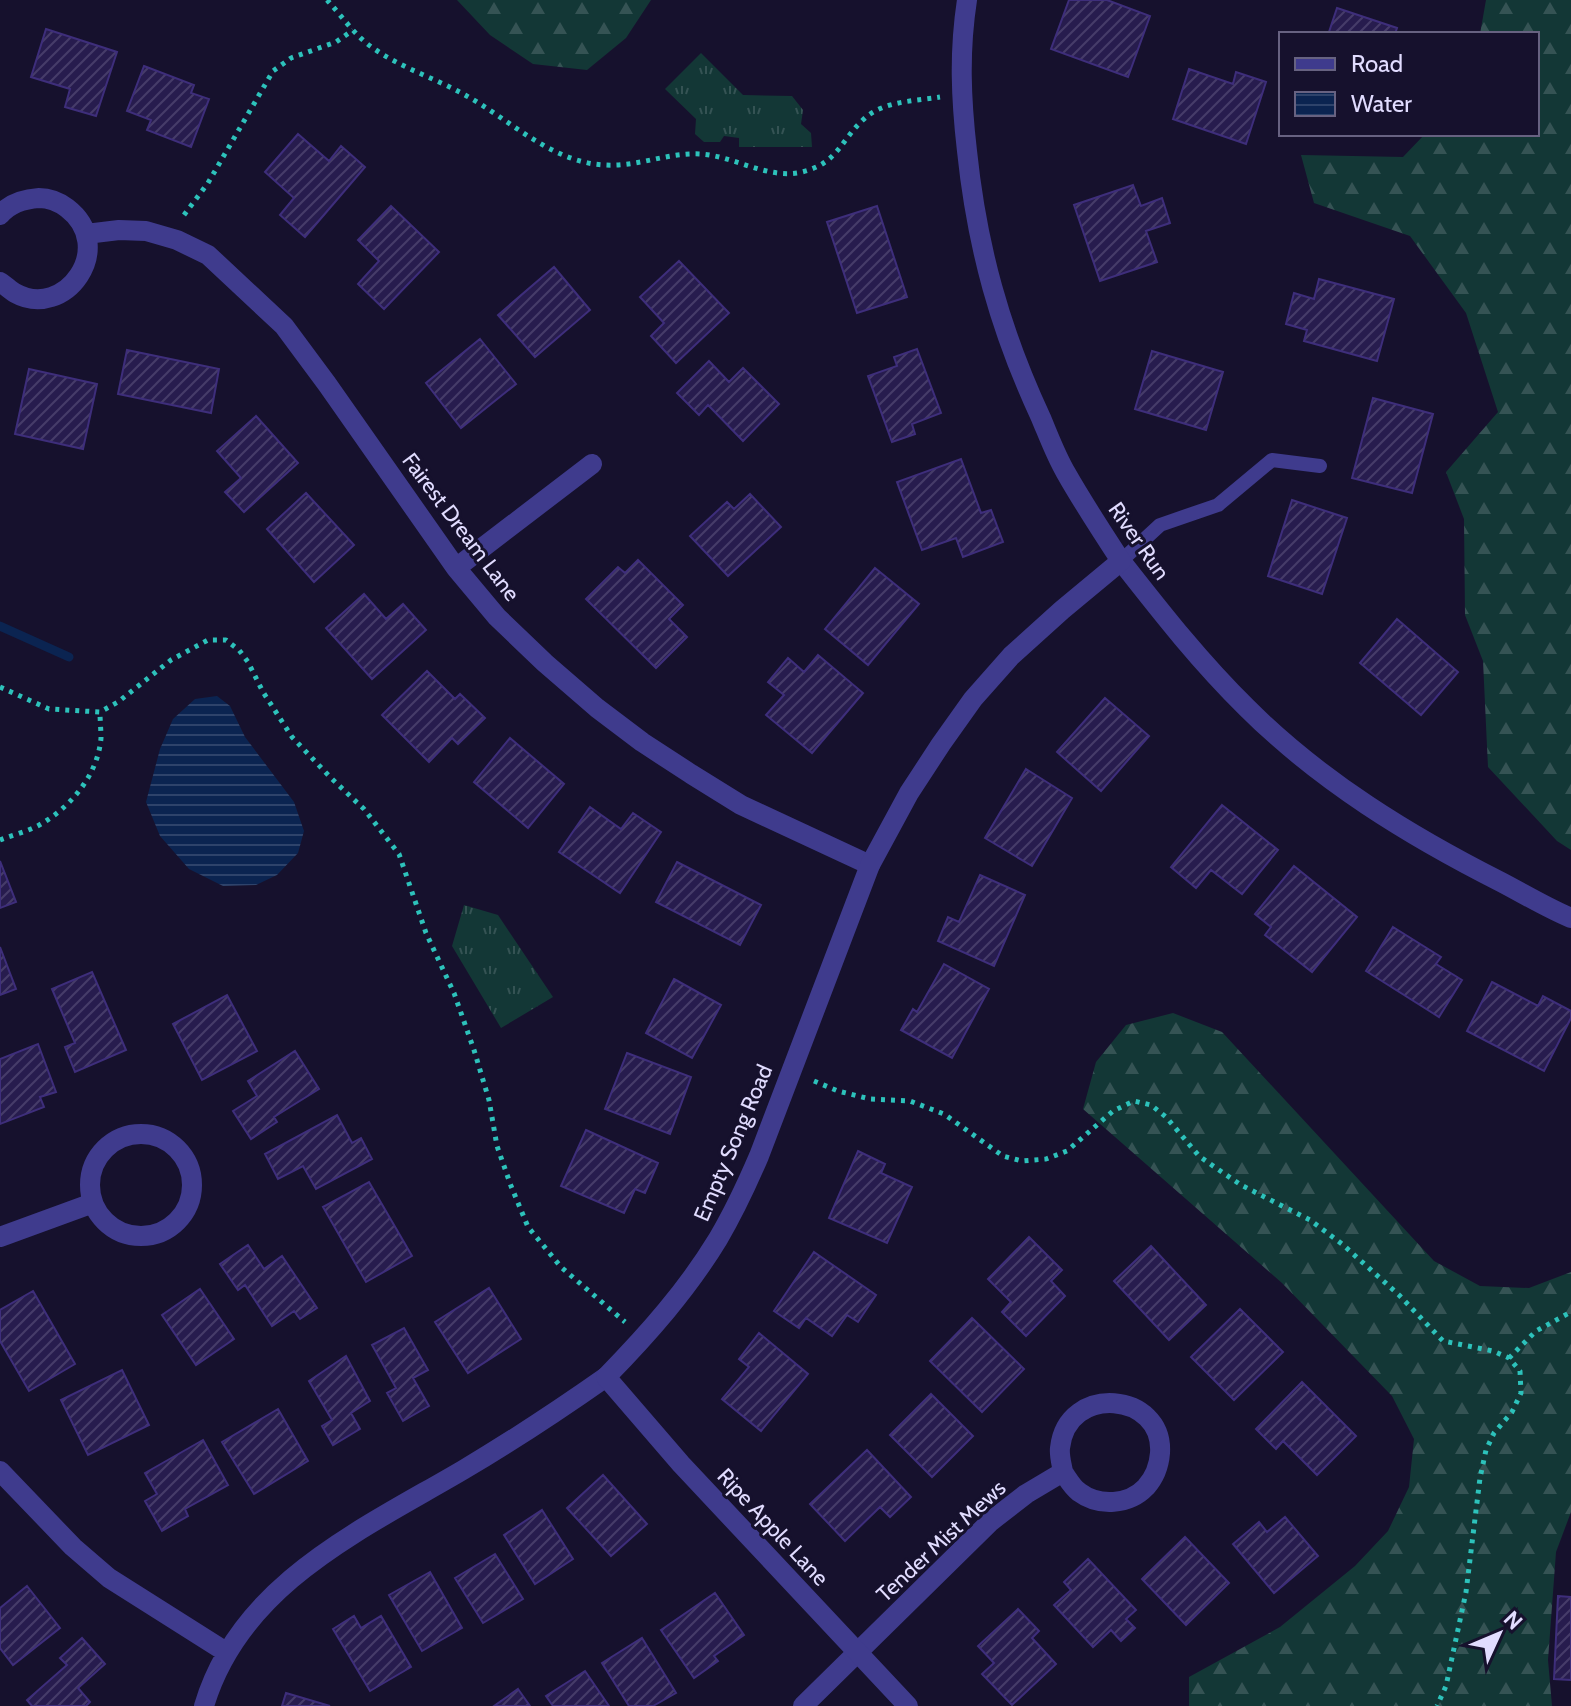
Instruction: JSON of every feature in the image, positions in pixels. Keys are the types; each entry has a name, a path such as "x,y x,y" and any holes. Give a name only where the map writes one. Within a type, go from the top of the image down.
{"street":[{"name":"River Run","path":"967,0 961,94 970,180 982,251 1001,320 1027,389 1065,472 1121,561 1190,649 1248,710 1302,758 1415,835 1571,918"},
{"path":"0,215 21,200 42,198 59,202 75,214 86,234 88,252 84,269 71,287 51,297 33,298 16,294 0,282"},
{"name":"Fairest Dream Lane","path":"86,234 146,231 177,240 208,255 284,326 456,568 497,617 545,663 642,742 741,805 870,865"},
{"path":"456,568 592,464"},
{"name":"Empty Song Road","path":"204,1706 226,1652 277,1590 307,1565 347,1539 554,1414 606,1377 644,1339 695,1274 741,1198 870,865 909,793 973,699 1011,656 1121,561"},
{"path":"137,1133 157,1135 174,1145 186,1159 192,1174 192,1194 186,1211 176,1224 157,1234 142,1237 124,1234 103,1220 93,1203 89,1183 95,1160 119,1138 137,1133"},
{"path":"0,1237 93,1203"},
{"name":"Ripe Apple Lane","path":"606,1377 681,1464 908,1706"},
{"path":"1114,1402 1132,1406 1148,1419 1157,1433 1159,1463 1152,1480 1143,1491 1129,1499 1112,1503 1090,1499 1076,1490 1063,1472 1059,1450 1064,1429 1076,1414 1094,1404 1114,1402"},
{"path":"0,1471 73,1547 109,1578 226,1652"},
{"name":"Tender Mist Mews","path":"803,1706 990,1522 1026,1494 1063,1472"}],"lane":[{"path":"1121,561 1160,525 1218,505 1272,460 1320,466"}],"path":[{"path":"327,0 353,30 385,56 464,94 545,145 574,159 604,165 638,163 676,154 704,154 785,174 803,172 825,163 864,119 880,108 961,94"},
{"path":"164,236 208,183 273,71 291,58 336,42 353,30"},
{"path":"0,687 49,709 100,712 118,702 171,660 208,640 226,640 239,650 292,737 364,809 399,854 426,933 454,993 474,1050 489,1100 497,1146 528,1227 561,1267 644,1339"},
{"path":"0,840 40,825 80,791 92,769 101,741 100,712"},
{"path":"791,1072 848,1094 870,1099 910,1101 944,1114 1003,1156 1022,1161 1046,1159 1067,1151 1113,1111 1134,1101 1151,1105 1207,1162 1241,1185 1310,1220 1342,1244 1399,1295 1443,1341 1493,1351 1509,1358 1520,1371 1521,1393 1486,1450 1464,1604 1446,1686 1437,1706"},
{"path":"1509,1358 1536,1331 1571,1312"}],"green space":[{"path":"457,0 651,0 626,38 587,70 533,64 490,35"},
{"path":"1486,0 1571,0 1571,850 1557,841 1488,767 1483,661 1465,615 1464,519 1446,472 1498,412 1466,313 1410,236 1314,203 1301,155 1403,157 1423,136 1539,136 1539,32 1480,32"},
{"path":"701,53 743,95 792,96 803,110 801,124 811,133 812,147 739,147 739,138 724,136 720,142 704,142 695,134 696,119 665,89"},
{"path":"464,905 498,915 553,997 501,1028 452,946"},
{"path":"1173,1013 1222,1032 1434,1261 1480,1286 1529,1288 1571,1272 1571,1512 1556,1552 1548,1660 1552,1706 1189,1706 1189,1677 1280,1627 1355,1566 1388,1531 1409,1487 1414,1439 1392,1396 1282,1283 1083,1109 1096,1062 1126,1025"}],"water":[{"path":"217,696 230,706 245,737 294,802 304,831 298,853 277,875 256,885 223,886 189,869 160,836 146,802 160,749 173,719 195,699"}],"building":[{"path":"1069,0 1107,0 1150,16 1128,77 1051,49"},
{"path":"1337,8 1397,28 1396,32 1329,32"},
{"path":"46,29 117,52 96,116 65,107 70,89 31,77"},
{"path":"144,66 194,85 191,93 209,99 191,147 147,130 151,120 127,111"},
{"path":"1189,69 1233,84 1236,72 1266,82 1246,144 1173,119"},
{"path":"298,134 329,161 341,146 365,167 305,237 280,215 294,198 265,172"},
{"path":"1133,185 1141,206 1162,198 1170,223 1146,231 1157,262 1100,281 1074,205"},
{"path":"391,206 439,252 384,309 358,284 379,261 358,240"},
{"path":"877,206 907,297 857,313 827,222"},
{"path":"679,261 729,313 676,363 651,336 664,323 640,297"},
{"path":"554,267 590,310 535,357 498,315"},
{"path":"1319,279 1394,299 1377,361 1304,341 1307,330 1286,324 1294,293 1314,299"},
{"path":"480,339 516,384 461,428 426,383"},
{"path":"917,349 941,413 912,424 915,434 892,442 868,376 897,366 894,357"},
{"path":"127,350 219,369 211,413 118,394"},
{"path":"1152,351 1223,372 1206,430 1135,409"},
{"path":"709,361 729,382 743,368 779,404 743,441 708,405 699,415 677,393"},
{"path":"29,369 97,384 83,449 15,434"},
{"path":"1373,398 1433,414 1412,493 1352,478"},
{"path":"256,416 298,463 244,512 225,492 241,478 217,451"},
{"path":"961,459 981,513 991,510 1003,542 963,557 956,538 922,550 897,482"},
{"path":"306,493 354,545 314,582 267,529"},
{"path":"750,494 781,527 728,576 690,536 727,502 734,509"},
{"path":"1292,500 1347,518 1322,594 1268,576"},
{"path":"638,560 683,605 669,619 687,637 656,668 586,599 618,567 625,573"},
{"path":"875,568 919,604 868,665 825,629"},
{"path":"364,594 386,619 403,604 426,630 372,679 326,628"},
{"path":"1397,619 1458,672 1421,715 1360,663"},
{"path":"818,655 863,693 812,753 766,715 784,695 768,682 788,658 804,672"},
{"path":"427,671 455,699 460,694 485,718 458,744 452,738 429,762 382,715"},
{"path":"1105,698 1149,736 1101,791 1057,752"},
{"path":"510,738 564,784 528,828 474,782"},
{"path":"1026,769 1072,798 1032,866 985,838"},
{"path":"1222,805 1278,850 1242,894 1211,870 1196,888 1171,867"},
{"path":"590,807 621,829 633,813 661,832 620,893 559,852"},
{"path":"0,861 16,902 0,908"},
{"path":"677,862 761,905 740,945 656,902"},
{"path":"1294,866 1357,917 1312,972 1265,935 1271,927 1255,914"},
{"path":"980,875 1025,895 994,966 938,941 948,917 959,922"},
{"path":"1393,927 1441,957 1436,964 1462,980 1439,1017 1366,971"},
{"path":"0,947 16,989 0,995"},
{"path":"944,964 989,989 952,1058 901,1030 913,1009 917,1012"},
{"path":"92,972 126,1050 75,1072 65,1047 75,1043 52,989"},
{"path":"674,979 721,1005 692,1058 646,1033"},
{"path":"1492,982 1538,1006 1543,996 1571,1011 1571,1018 1544,1071 1467,1031"},
{"path":"227,995 257,1051 202,1080 173,1024"},
{"path":"38,1044 56,1092 40,1097 44,1107 0,1124 0,1059"},
{"path":"295,1051 319,1089 274,1117 277,1122 251,1139 233,1111 257,1096 248,1081"},
{"path":"627,1053 691,1077 670,1134 605,1109"},
{"path":"337,1115 352,1143 361,1138 372,1159 316,1189 303,1166 278,1179 265,1154"},
{"path":"586,1130 658,1163 645,1193 635,1189 624,1213 561,1186"},
{"path":"858,1151 885,1164 881,1173 912,1187 887,1243 829,1218"},
{"path":"369,1182 412,1256 366,1282 323,1207"},
{"path":"1029,1237 1062,1270 1051,1281 1065,1296 1026,1336 1002,1312 1011,1302 988,1279"},
{"path":"248,1245 264,1269 282,1256 317,1308 300,1319 294,1311 272,1326 245,1285 238,1290 220,1264"},
{"path":"1151,1246 1206,1305 1169,1340 1114,1281"},
{"path":"814,1252 876,1295 858,1322 847,1315 832,1336 806,1318 799,1328 774,1311"},
{"path":"489,1288 521,1339 468,1373 435,1322"},
{"path":"200,1289 234,1339 196,1365 162,1315"},
{"path":"33,1291 75,1364 29,1391 0,1341 0,1310"},
{"path":"1240,1309 1283,1352 1234,1400 1191,1357"},
{"path":"972,1318 1024,1369 982,1412 930,1361"},
{"path":"404,1328 428,1370 413,1378 429,1406 403,1421 387,1393 396,1388 372,1345"},
{"path":"759,1333 808,1374 761,1431 722,1399 749,1367 739,1359"},
{"path":"346,1356 370,1401 351,1413 360,1429 333,1445 322,1426 332,1420 309,1381"},
{"path":"122,1370 149,1425 88,1455 61,1400"},
{"path":"1302,1382 1356,1436 1317,1475 1283,1441 1276,1449 1256,1429"},
{"path":"931,1394 973,1436 932,1477 890,1435"},
{"path":"278,1409 308,1461 254,1494 222,1442"},
{"path":"203,1440 228,1485 185,1509 188,1516 162,1531 145,1501 157,1494 145,1473"},
{"path":"867,1450 911,1497 890,1517 880,1507 845,1541 810,1504"},
{"path":"603,1475 647,1524 611,1556 567,1508"},
{"path":"542,1510 573,1559 535,1584 504,1535"},
{"path":"1285,1517 1318,1556 1274,1593 1233,1544 1259,1522 1267,1532"},
{"path":"1185,1537 1229,1583 1186,1625 1142,1579"},
{"path":"495,1554 523,1599 483,1623 455,1578"},
{"path":"1088,1559 1136,1610 1126,1619 1135,1628 1121,1641 1111,1630 1093,1647 1054,1605 1071,1590 1064,1582"},
{"path":"430,1572 462,1628 422,1651 389,1595"},
{"path":"27,1586 60,1628 13,1665 0,1648 0,1608"},
{"path":"715,1593 744,1635 714,1656 718,1661 694,1678 661,1630"},
{"path":"1558,1596 1571,1597 1571,1680 1554,1679"},
{"path":"1018,1609 1039,1631 1032,1638 1056,1664 1012,1705 982,1674 994,1663 978,1646"},
{"path":"354,1616 361,1628 381,1616 411,1667 370,1691 333,1629"},
{"path":"82,1638 105,1664 78,1688 90,1702 86,1706 32,1706 27,1700 67,1665 60,1658"},
{"path":"642,1638 676,1693 653,1706 629,1706 602,1663"},
{"path":"585,1671 609,1706 553,1706 546,1696"},
{"path":"518,1689 530,1706 494,1706"},
{"path":"286,1693 330,1706 282,1706"}],"waterway":[{"path":"0,626 69,657"}]}
